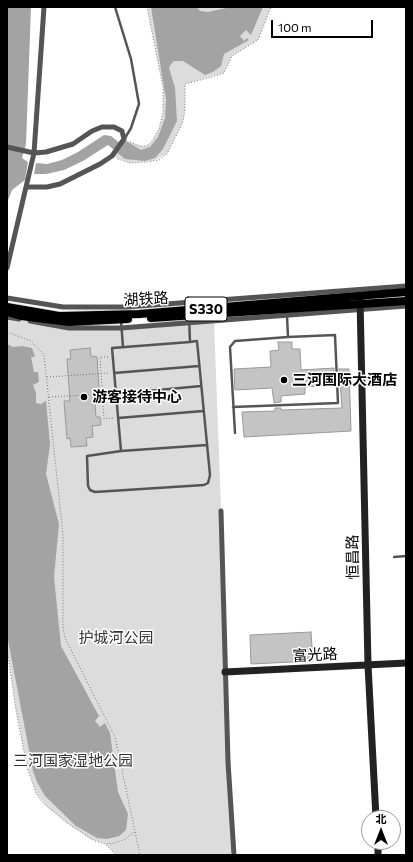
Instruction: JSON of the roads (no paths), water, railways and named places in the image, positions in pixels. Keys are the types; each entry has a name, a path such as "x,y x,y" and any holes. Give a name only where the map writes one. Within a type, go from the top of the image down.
{"main road":[{"name":"湖铁路","path":"189,316 360,295 406,292"},
{"name":"湖铁路","path":"7,312 20,316 69,322 287,312 361,307 406,301"},
{"name":"湖铁路","path":"7,307 59,316 121,320"}],"street":[{"path":"7,268 34,153 44,7"},
{"path":"7,147 34,153 61,149 73,144 92,131 102,127 119,128 124,139 112,156 91,169 60,184 47,187 27,187"},
{"path":"7,298 63,307 126,307 406,286"},
{"name":"恒昌路","path":"360,295 368,665 376,810"},
{"path":"361,307 406,306"},
{"path":"7,317 69,328 121,320 189,316"},
{"path":"221,511 225,672 234,855"},
{"name":"富光路","path":"225,672 406,663"}],"lane":[{"path":"115,7 130,52 139,104 132,128 124,139"},
{"path":"287,312 288,337"},
{"path":"189,316 190,342"},
{"path":"121,320 124,347"},
{"path":"233,407 338,404 335,335 235,341 230,347 233,407 235,433"},
{"path":"121,451 112,348 190,342 197,342 210,479 204,485 95,492 90,490 88,486 87,456 121,451 206,445"},
{"path":"114,373 199,366"},
{"path":"116,394 201,386"},
{"path":"118,418 203,411"},
{"path":"394,556 406,556"}],"place":[{"name":"三河国际大酒店","path":"284,380"},
{"name":"游客接待中心","path":"84,397"}],"park label":[{"name":"护城河公园","path":"116,638"},
{"name":"三河国家湿地公园","path":"73,761"}]}
